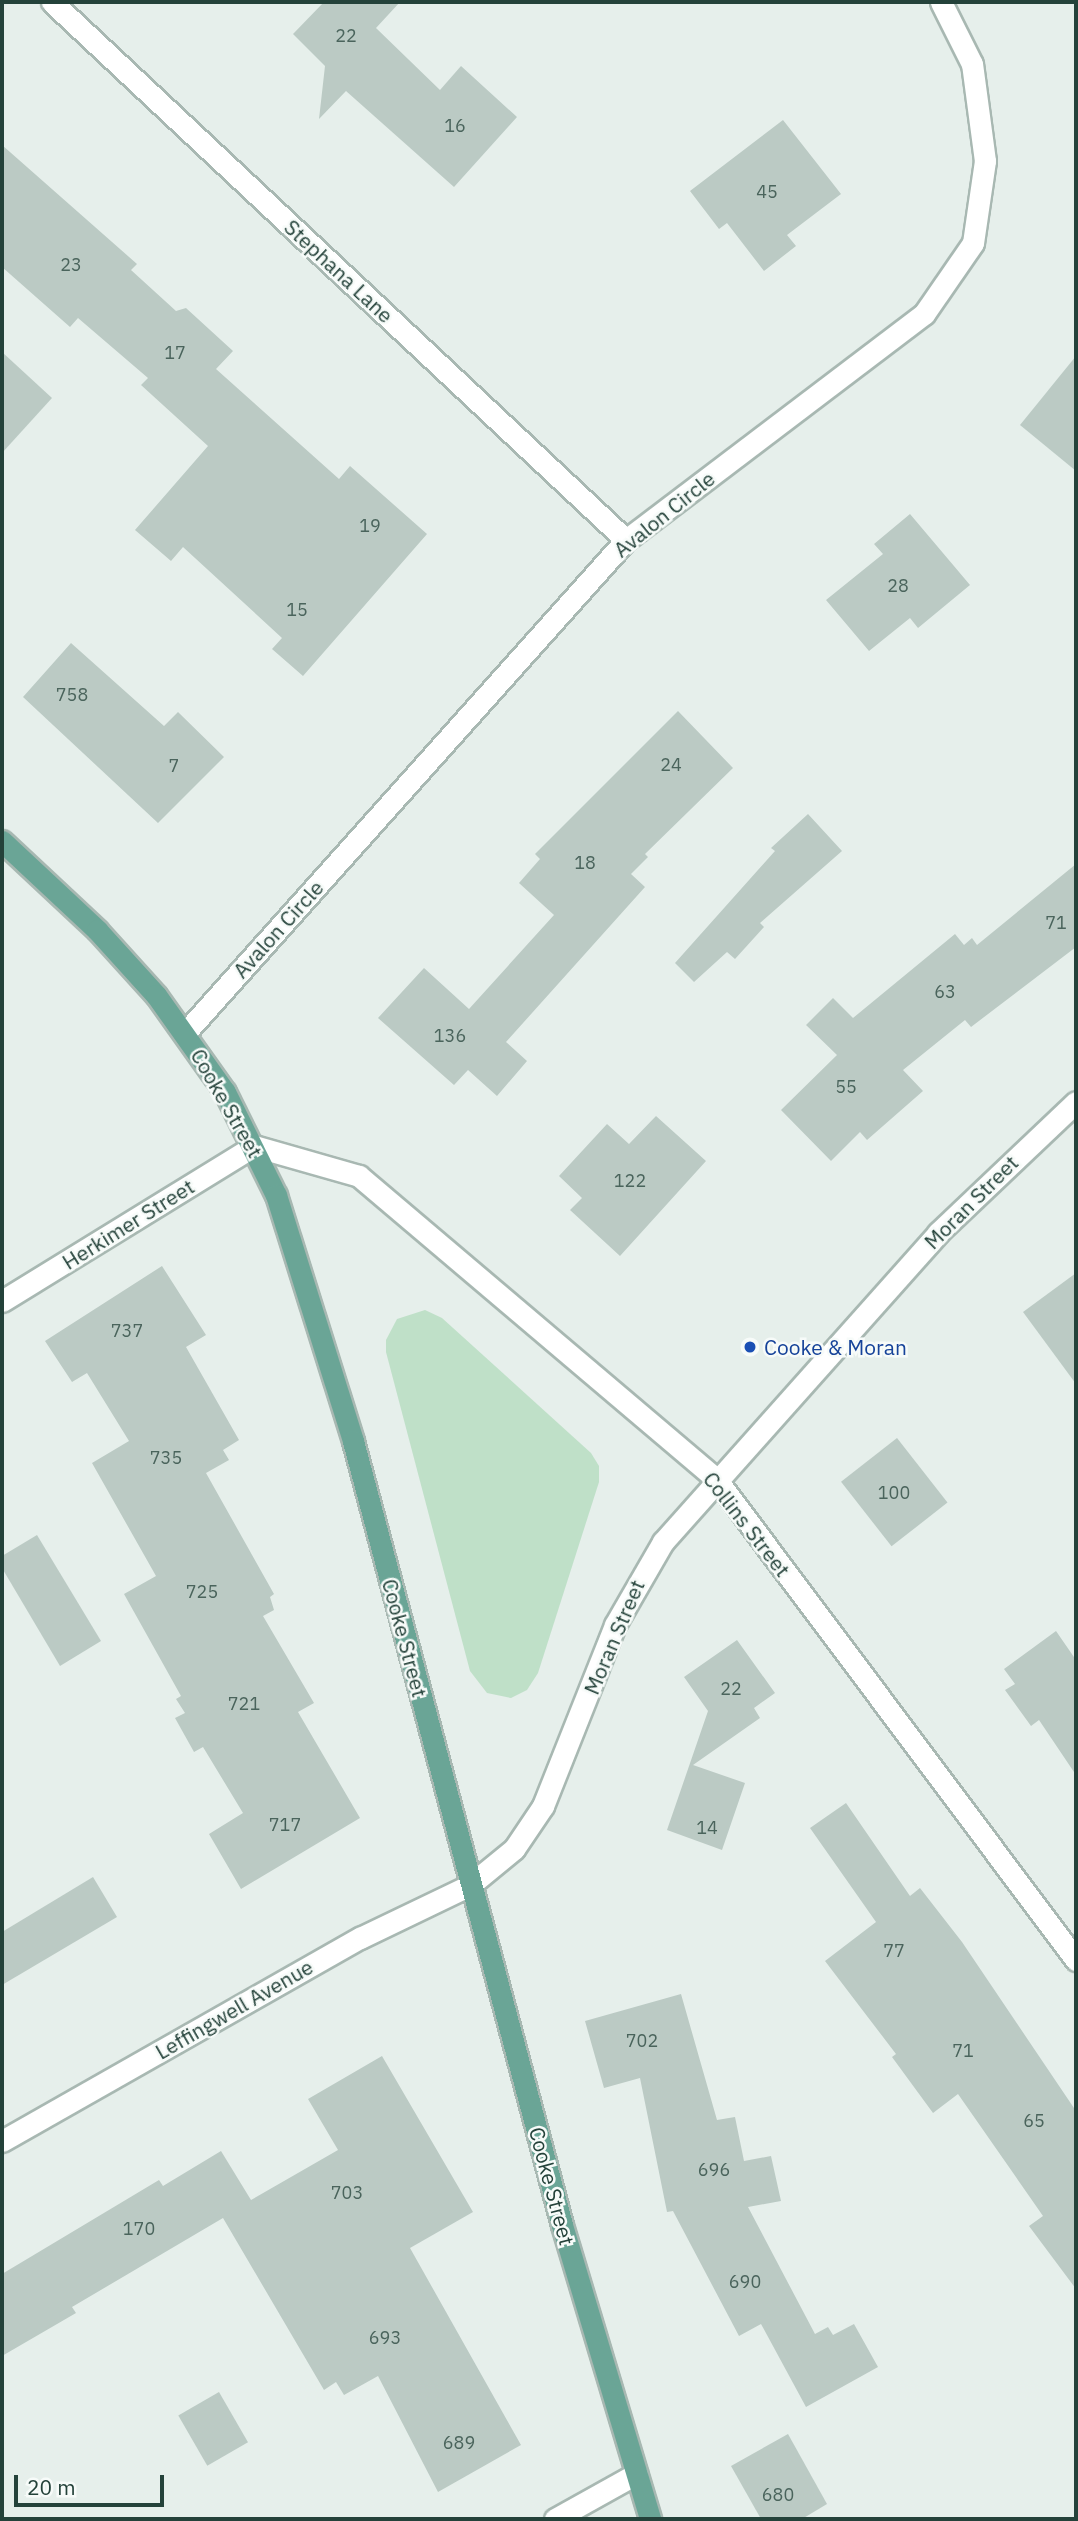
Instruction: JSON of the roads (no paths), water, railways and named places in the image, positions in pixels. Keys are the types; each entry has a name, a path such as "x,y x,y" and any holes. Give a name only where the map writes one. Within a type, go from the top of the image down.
{"main road":[{"name":"Cooke Street","path":"2,841 130,964 185,1033 254,1146 284,1217 321,1327 562,2225 650,2519"}],"street":[{"name":"Stephana Lane","path":"52,2 626,540"},
{"name":"Avalon Circle","path":"185,1033 626,540 924,314 973,243 985,161 972,64 941,2"},
{"name":"Moran Street","path":"470,1885 514,1849 543,1807 629,1594 669,1533 938,1233 1076,1102"},
{"name":"Herkimer Street","path":"2,1301 254,1146"},
{"name":"Collins Street","path":"254,1146 359,1176 716,1479 1076,1960"},
{"name":"Leffingwell Avenue","path":"2,2141 360,1938 470,1885"},
{"path":"555,2519 636,2474"}],"place":[{"name":"Cooke & Moran","path":"750,1347"}]}
